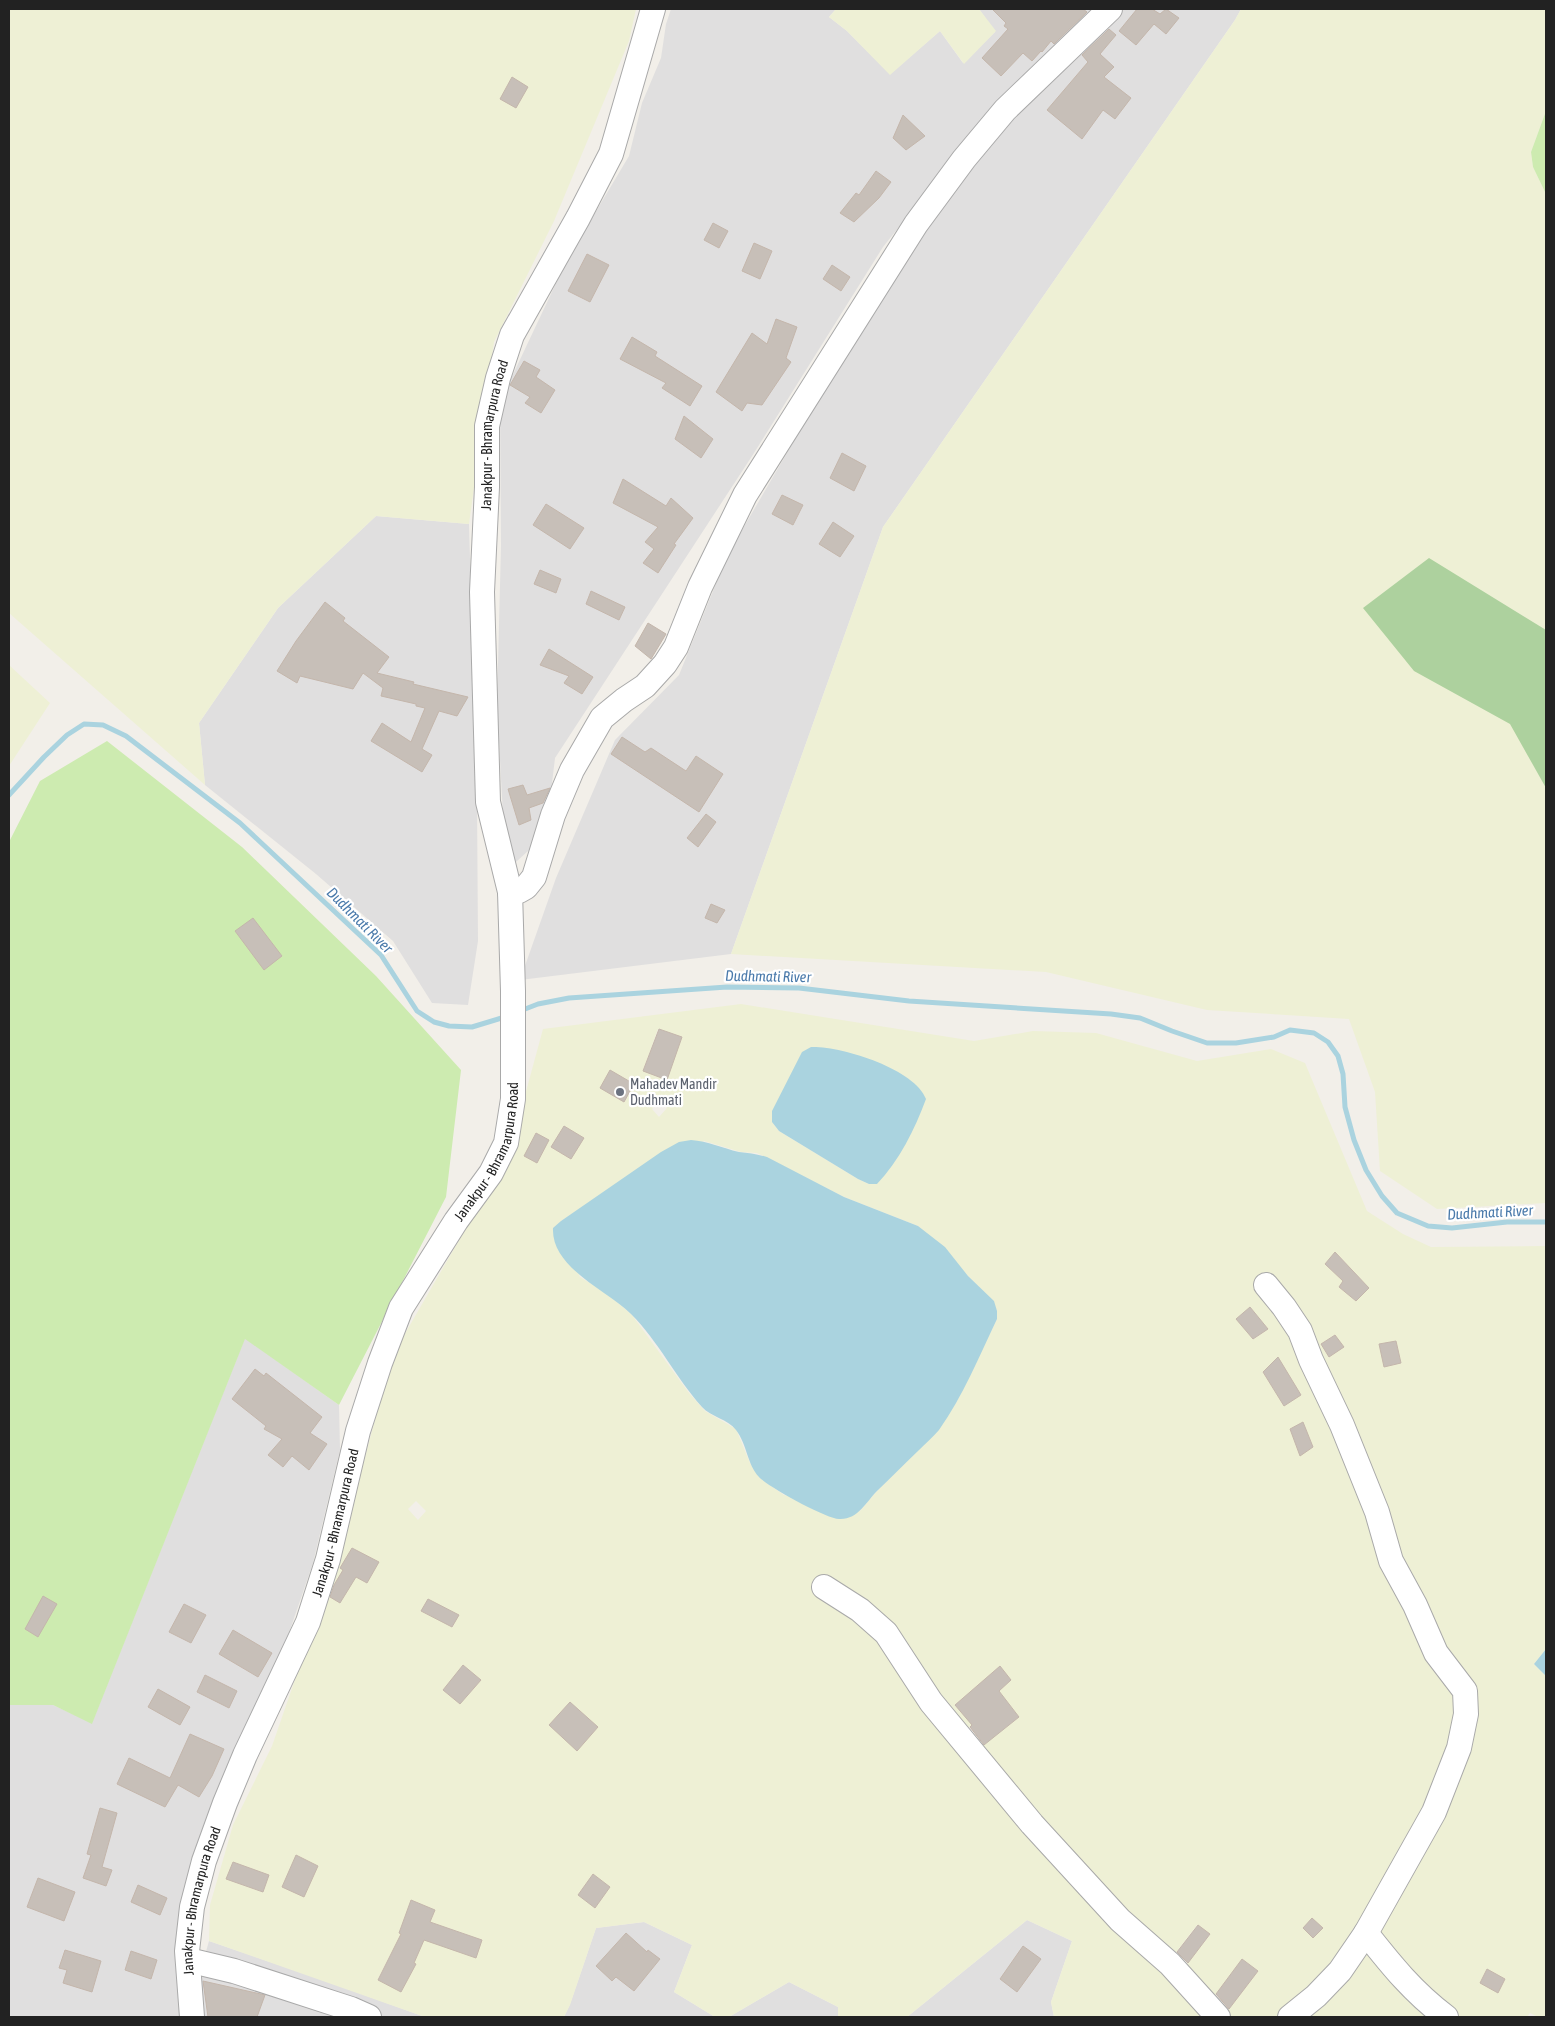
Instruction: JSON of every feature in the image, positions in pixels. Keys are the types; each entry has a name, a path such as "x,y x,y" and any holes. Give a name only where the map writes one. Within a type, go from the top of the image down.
{"street":[{"name":"Janakpur - Bhramarpura Road","path":"192,2017 188,1960 192,1908 204,1861 240,1767 308,1622 328,1559 358,1431 380,1363 401,1308 456,1221 491,1173 506,1143 514,1099 513,990 510,892 496,840 488,792 482,592 487,487 487,426 498,378 512,335 578,218 611,154 653,9"},
{"path":"510,892 519,891 526,887 534,877 553,815 572,770 602,718 645,686 665,664 676,647 700,587 746,495 916,224 964,159 1005,110 1110,9"},
{"path":"1266,1284 1300,1331 1346,1434 1377,1512 1391,1560 1415,1604 1436,1653 1464,1691 1466,1714 1459,1748 1434,1812 1366,1933 1340,1971 1316,1996 1290,2017"},
{"path":"824,1587 860,1610 886,1633 931,1702 1032,1824 1120,1920 1170,1964 1218,2017"},
{"path":"1366,1933 1421,1998 1446,2017"},
{"path":"188,1960 234,1971 351,2009 369,2017"}],"shaded area":[{"path":"671,9 836,9 829,17 847,31 890,74 940,31 963,63 995,32 979,9 1103,9 938,178 883,247 754,453 555,758 550,800 539,841 506,871 497,704 501,546 500,402 567,260 629,156 642,103 661,58 666,24"},
{"path":"1120,9 1241,9 883,527 731,954 520,980 556,878 615,740 679,675 728,554 915,234 1067,54"},
{"path":"376,516 469,524 477,801 478,941 468,1005 432,1003 393,941 316,874 205,785 199,723 278,608"},
{"path":"245,1338 339,1405 340,1450 313,1563 281,1656 205,1832 186,2017 9,2017 9,1705 53,1705 92,1723"},
{"path":"1027,1920 1072,1941 1051,2002 1054,2017 907,2017"},
{"path":"644,1922 692,1945 674,1992 715,2017 564,2017 596,1928"},
{"path":"209,1941 425,2017 203,2017 200,1973"},
{"path":"789,1982 838,2007 838,2017 729,2017"}],"green space":[{"path":"9,9 636,9 629,41 554,221 494,342 469,524 376,516 278,608 199,723 205,785 9,613"},
{"path":"836,9 979,9 996,31 964,64 940,31 890,75 847,31 829,17"},
{"path":"1241,9 1546,9 1546,111 1531,152 1533,167 1546,194 1546,1203 1437,1209 1380,1171 1375,1092 1349,1019 1207,1010 1046,972 731,954 883,527"},
{"path":"1546,111 1546,194 1533,167 1531,152"},
{"path":"1429,558 1546,630 1546,788 1510,724 1414,671 1363,608"},
{"path":"9,665 50,703 9,766"},
{"path":"107,741 242,847 376,976 461,1070 446,1197 339,1405 245,1339 92,1724 53,1705 9,1705 9,842 40,781"},
{"path":"741,1004 974,1041 1033,1031 1096,1033 1197,1061 1271,1049 1305,1063 1367,1211 1403,1234 1431,1247 1546,1246 1546,1649 1534,1664 1546,1676 1546,2017 1538,2017 1530,2013 1527,2017 1054,2017 1051,2002 1072,1941 1027,1920 907,2017 838,2017 838,2007 789,1982 729,2017 715,2017 674,1992 692,1945 644,1922 596,1928 570,2005 564,2017 425,2017 209,1941 210,1905 233,1825 272,1746 341,1547 392,1356 509,1154 543,1029","holes":["658,1029 682,1037 643,1071","610,1071 634,1083 624,1101 600,1088","660,1101 667,1108 659,1117 652,1109","772,1122 869,1184 779,1131","564,1126 583,1138 571,1159 551,1147","536,1133 548,1140 525,1156","704,1141 741,1152 757,1153 844,1197 918,1226 993,1301 997,1311 997,1319 956,1403 937,1431 875,1493 860,1511 784,1495 760,1478 750,1463 736,1429 705,1411 689,1393 632,1315 608,1294 580,1277 561,1221 604,1193","1335,1252 1346,1263 1337,1275 1325,1264","1351,1269 1369,1288 1356,1301 1339,1287","1250,1307 1268,1329 1254,1339 1236,1319","1334,1335 1343,1347 1329,1357 1321,1344","1396,1341 1401,1363 1384,1367 1380,1344","1278,1358 1301,1395 1284,1406 1263,1372","1303,1422 1313,1447 1300,1455 1290,1429","416,1501 426,1511 418,1520 408,1509","352,1548 378,1562 341,1568","337,1581 349,1588 340,1603 328,1595","428,1599 458,1615 453,1627 422,1611","463,1665 481,1680 460,1704 443,1690","1000,1667 1011,1680 967,1718 955,1705","1005,1699 1019,1717 981,1746 968,1728","570,1702 598,1727 577,1750 549,1725","296,1856 318,1866 304,1897 282,1887","233,1862 269,1875 263,1892 227,1879","593,1874 610,1887 595,1908 578,1895","411,1900 435,1910 423,1942 399,1933","1197,1925 1210,1935 1183,1969 1171,1959","446,1927 482,1940 476,1958","392,1952 415,1964 401,1992 378,1979","1242,1959 1258,1971 1228,2010 1213,1998","1487,1969 1505,1979 1498,1993 1480,1983"]}],"water":[{"path":"811,1047 841,1050 876,1061 908,1078 919,1088 926,1099 906,1144 877,1184 869,1184 858,1179 779,1131 772,1122 772,1111 802,1052"},
{"path":"691,1140 767,1157 844,1197 918,1226 945,1247 968,1276 994,1301 997,1319 948,1417 939,1430 877,1491 861,1510 851,1517 846,1519 832,1518 785,1495 759,1477 752,1466 743,1441 733,1426 702,1407 641,1325 621,1305 570,1266 561,1255 555,1242 553,1228 561,1221 661,1152 679,1142"},
{"path":"1546,1649 1546,1676 1534,1664"}],"building":[{"path":"992,9 1083,9 1087,12 1054,44 1051,41 1032,61 1023,53 1001,76 982,58 1008,29 1004,26 1006,23"},
{"path":"1137,9 1152,9 1160,14 1166,9 1179,18 1166,34 1154,24 1136,45 1119,31"},
{"path":"1109,29 1116,35 1100,54 1114,67 1104,77 1131,98 1115,119 1103,110 1082,139 1047,110 1088,62 1082,55"},
{"path":"512,77 528,87 516,108 500,99"},
{"path":"903,115 925,136 906,150 893,138"},
{"path":"876,171 891,182 879,198 854,222 840,213 856,193 859,195"},
{"path":"713,223 728,231 719,248 704,240"},
{"path":"754,243 772,251 760,279 742,271"},
{"path":"587,254 609,265 590,302 568,291"},
{"path":"832,265 850,277 841,291 823,279"},
{"path":"776,319 797,327 786,358 791,362 762,405 747,403 742,411 716,392 752,333 767,344"},
{"path":"632,337 657,352 655,356 702,386 690,406 662,388 666,383 620,359"},
{"path":"524,361 540,370 536,377 555,390 541,413 525,403 530,397 510,385"},
{"path":"684,416 713,439 701,458 675,439"},
{"path":"842,453 866,466 854,491 830,478"},
{"path":"623,479 666,506 671,498 693,518 674,544 676,545 658,573 643,563 654,549 645,542 658,527 613,503"},
{"path":"782,495 803,505 793,525 772,514"},
{"path":"546,504 584,528 570,549 533,525"},
{"path":"833,522 854,536 840,557 819,544"},
{"path":"540,570 561,579 556,593 534,584"},
{"path":"591,591 625,607 619,620 586,604"},
{"path":"325,602 345,618 343,621 389,657 377,673 468,697 457,716 439,711 422,749 432,755 422,772 371,741 382,723 411,742 425,708 381,696 383,688 363,673 353,689 300,676 297,683 277,671 296,641"},
{"path":"648,623 666,634 651,659 635,646"},
{"path":"549,649 593,677 582,694 564,683 569,676 540,665"},
{"path":"622,737 645,752 651,748 686,771 696,756 723,774 699,812 611,754"},
{"path":"523,785 527,795 550,788 543,803 529,808 531,820 519,825 508,789"},
{"path":"706,814 716,822 698,847 687,838"},
{"path":"711,904 725,910 717,923 705,918"},
{"path":"253,918 282,956 264,970 235,931"},
{"path":"659,1029 682,1037 667,1080 643,1071"},
{"path":"610,1070 634,1084 624,1102 600,1088"},
{"path":"564,1126 584,1138 571,1159 551,1147"},
{"path":"536,1133 549,1140 537,1163 524,1156"},
{"path":"1335,1252 1369,1288 1356,1301 1339,1287 1343,1281 1325,1264"},
{"path":"1250,1307 1268,1329 1253,1339 1236,1319"},
{"path":"1335,1335 1344,1347 1329,1357 1321,1344"},
{"path":"1396,1341 1401,1363 1384,1367 1379,1344"},
{"path":"1278,1357 1301,1395 1284,1406 1263,1372"},
{"path":"255,1369 264,1376 266,1373 322,1417 310,1433 327,1444 309,1470 292,1456 283,1467 268,1455 282,1439 264,1429 266,1426 232,1399"},
{"path":"1303,1422 1313,1447 1300,1456 1290,1429"},
{"path":"352,1548 379,1562 367,1583 356,1577 340,1603 330,1597 334,1585 343,1570 340,1568"},
{"path":"43,1596 57,1604 38,1637 25,1629"},
{"path":"428,1599 459,1615 452,1627 421,1611"},
{"path":"184,1604 206,1615 191,1643 169,1632"},
{"path":"233,1630 272,1653 258,1677 219,1654"},
{"path":"463,1665 481,1680 460,1704 443,1690"},
{"path":"1000,1666 1011,1680 999,1691 1019,1717 984,1745 970,1727 972,1725 955,1705"},
{"path":"205,1675 237,1691 229,1708 197,1692"},
{"path":"158,1689 190,1707 180,1725 148,1707"},
{"path":"570,1702 598,1727 577,1751 549,1725"},
{"path":"190,1734 224,1749 212,1776 199,1797 178,1785 165,1807 117,1784 129,1758 170,1778"},
{"path":"100,1808 117,1813 102,1867 112,1870 106,1886 83,1878 91,1855 87,1854"},
{"path":"296,1855 318,1866 304,1897 282,1887"},
{"path":"233,1862 269,1875 263,1892 226,1879"},
{"path":"593,1874 610,1887 595,1908 578,1895"},
{"path":"38,1878 75,1892 64,1921 27,1907"},
{"path":"138,1885 167,1898 160,1915 131,1902"},
{"path":"411,1900 435,1910 430,1922 482,1940 476,1958 424,1940 414,1963 416,1964 401,1992 378,1980 401,1934 399,1933"},
{"path":"1312,1918 1323,1928 1313,1938 1303,1928"},
{"path":"1198,1925 1210,1934 1188,1963 1177,1952"},
{"path":"626,1933 647,1952 648,1950 660,1959 634,1991 616,1977 612,1981 596,1966"},
{"path":"1023,1946 1041,1959 1017,1992 1000,1979"},
{"path":"65,1950 101,1961 92,1992 63,1983 67,1970 59,1968"},
{"path":"131,1951 157,1960 151,1979 125,1970"},
{"path":"1242,1959 1258,1971 1229,2009 1216,1994"},
{"path":"1487,1969 1505,1979 1498,1993 1480,1983"},
{"path":"203,1981 265,1995 257,2017 208,2017"}],"waterway":[{"name":"Dudhmati River","path":"9,795 67,735 84,724 103,725 126,736 240,823 381,955 417,1011 434,1022 449,1026 472,1027 508,1016"},
{"name":"Dudhmati River","path":"520,1011 538,1004 569,998 727,987 799,988 909,1001 1111,1014 1140,1018 1207,1043 1236,1043 1274,1037 1290,1030 1314,1033 1328,1042 1338,1056 1343,1074 1345,1107 1354,1140 1366,1170 1382,1196 1397,1213 1428,1226 1452,1228 1507,1222 1546,1222"}],"place":[{"name":"Mahadev Mandir Dudhmati","path":"620,1092"}]}
